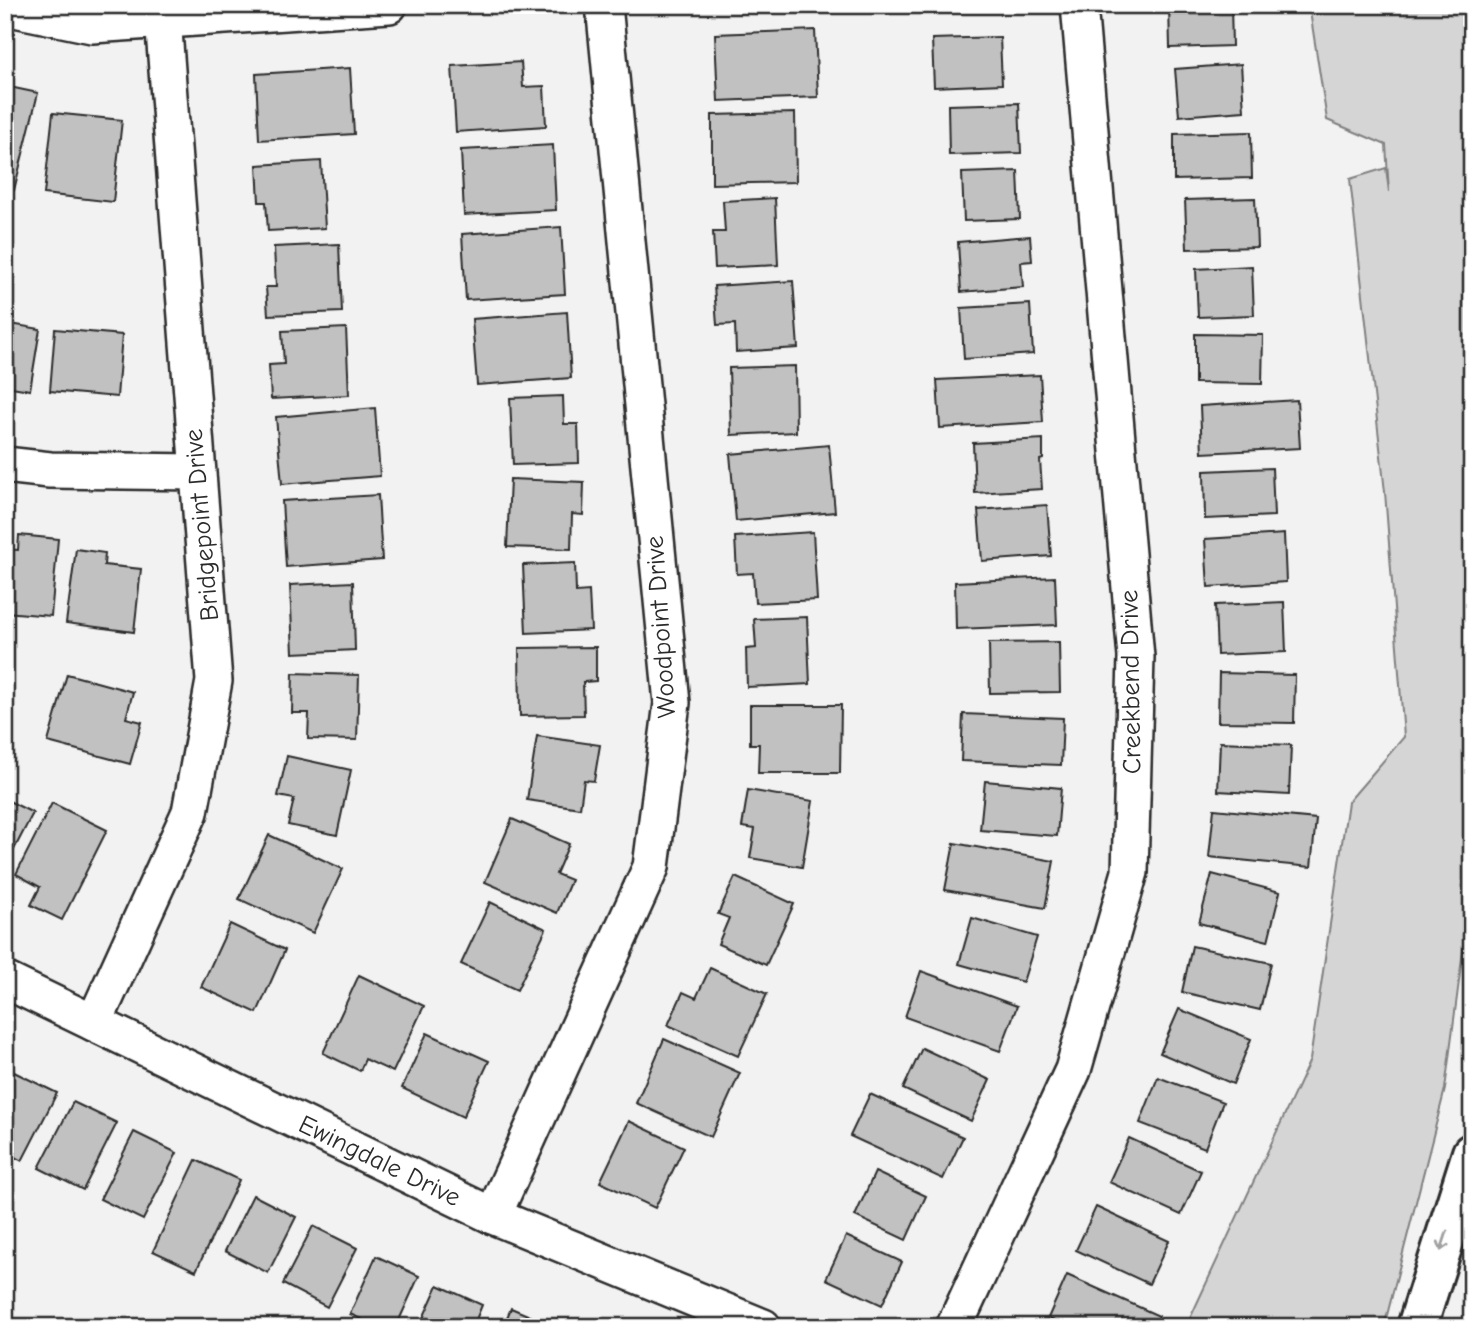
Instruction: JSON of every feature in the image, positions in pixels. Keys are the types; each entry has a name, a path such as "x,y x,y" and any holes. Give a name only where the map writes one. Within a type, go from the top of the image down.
{"highway":[{"path":"1417,1327 1472,1153"}],"street":[{"path":"5,7 92,25 162,13 389,5"},
{"name":"Woodpoint Drive","path":"493,1216 651,867 672,704 604,5"},
{"name":"Creekbend Drive","path":"954,1327 1073,1070 1130,872 1136,657 1079,5"},
{"name":"Bridgepoint Drive","path":"94,1023 190,812 214,681 162,13"},
{"path":"5,465 50,470 197,472"},
{"name":"Ewingdale Drive","path":"5,980 493,1216 763,1327"}],"shaded area":[{"path":"1309,5 1472,5 1472,881 1445,1089 1384,1327 1186,1327 1310,1060 1348,802 1404,737 1385,492 1350,179 1386,168 1389,192 1386,145 1327,120"}],"building":[{"path":"1169,5 1231,5 1232,46 1170,48"},
{"path":"815,30 818,97 718,101 715,34"},
{"path":"1000,37 1002,84 934,87 932,39"},
{"path":"521,62 523,87 544,86 546,126 456,132 452,66"},
{"path":"1241,64 1244,111 1179,116 1175,69"},
{"path":"350,68 354,134 259,140 256,74"},
{"path":"5,86 38,93 14,190 5,188"},
{"path":"1019,103 1021,153 949,155 948,105"},
{"path":"53,113 122,120 113,202 44,194"},
{"path":"795,113 796,182 712,184 712,115"},
{"path":"1251,132 1252,178 1174,180 1174,134"},
{"path":"553,145 556,210 464,215 461,150"},
{"path":"321,161 325,228 268,231 266,202 259,202 257,165"},
{"path":"1018,171 1020,219 964,221 962,173"},
{"path":"775,198 778,265 715,268 713,232 725,232 723,201"},
{"path":"1255,198 1257,247 1187,249 1185,200"},
{"path":"561,227 565,294 466,300 462,234"},
{"path":"1030,236 1032,261 1021,262 1023,287 961,292 958,242"},
{"path":"339,244 342,312 268,315 266,287 276,287 274,247"},
{"path":"1252,266 1254,315 1198,317 1196,269"},
{"path":"793,281 798,348 736,352 735,324 717,325 714,286"},
{"path":"1030,304 1033,354 964,359 961,308"},
{"path":"567,312 571,378 477,385 472,319"},
{"path":"5,323 40,329 30,390 5,386"},
{"path":"346,328 349,395 271,399 269,365 284,364 282,331"},
{"path":"55,329 122,335 117,397 50,391"},
{"path":"1195,334 1263,335 1262,384 1195,383"},
{"path":"795,366 796,432 731,435 729,368"},
{"path":"1040,375 1043,422 940,428 937,380"},
{"path":"563,396 564,424 578,424 579,463 513,465 510,398"},
{"path":"1297,400 1300,448 1202,453 1200,406"},
{"path":"375,408 380,476 282,484 276,417"},
{"path":"1043,439 1043,459 1040,460 1042,489 975,493 973,443"},
{"path":"829,445 835,512 736,521 730,454"},
{"path":"1272,468 1274,516 1205,519 1204,471"},
{"path":"510,479 584,482 583,515 572,514 571,549 507,547"},
{"path":"378,495 382,560 286,567 282,501"},
{"path":"1047,505 1051,556 982,561 978,510"},
{"path":"813,532 817,600 755,603 753,573 737,574 735,537"},
{"path":"1284,534 1286,582 1208,587 1205,539"},
{"path":"19,535 58,539 51,616 5,612 5,549 18,550"},
{"path":"76,549 105,553 104,565 141,569 134,632 66,623"},
{"path":"575,563 576,592 589,591 591,630 526,633 523,565"},
{"path":"1055,577 1057,625 956,629 955,582"},
{"path":"353,582 355,650 293,653 290,585"},
{"path":"1284,602 1286,652 1217,655 1215,605"},
{"path":"807,617 810,684 747,687 746,649 756,648 754,619"},
{"path":"1059,642 1060,692 990,693 989,643"},
{"path":"596,647 596,681 583,682 584,715 520,716 519,648"},
{"path":"293,673 359,675 357,740 308,739 309,713 292,713"},
{"path":"1219,673 1295,675 1294,723 1218,722"},
{"path":"67,674 133,692 126,718 142,722 130,764 48,742"},
{"path":"750,705 841,705 840,773 758,773 759,744 750,744"},
{"path":"963,714 1063,718 1061,765 961,761"},
{"path":"537,736 600,745 594,781 584,780 580,808 527,800"},
{"path":"1220,742 1291,745 1289,795 1218,791"},
{"path":"287,756 351,770 337,835 288,825 294,799 278,796"},
{"path":"985,781 1061,788 1057,836 980,830"},
{"path":"748,790 813,801 802,867 750,858 755,829 742,827"},
{"path":"5,799 33,813 5,867"},
{"path":"52,803 107,830 62,920 31,905 40,887 16,874"},
{"path":"1214,809 1316,819 1311,867 1209,857"},
{"path":"512,819 569,844 556,874 571,880 557,913 485,882"},
{"path":"269,835 343,869 313,933 239,899"},
{"path":"954,843 1054,861 1045,908 945,890"},
{"path":"1212,874 1280,892 1268,941 1199,923"},
{"path":"735,877 794,904 766,965 718,944 729,918 718,914"},
{"path":"490,902 546,929 517,990 461,964"},
{"path":"972,918 1037,937 1023,982 959,964"},
{"path":"230,924 285,950 257,1013 201,987"},
{"path":"1192,946 1271,963 1260,1010 1182,992"},
{"path":"710,968 767,994 738,1056 668,1025 683,992 696,998"},
{"path":"921,971 1017,1006 1000,1051 905,1017"},
{"path":"359,975 424,1006 393,1072 365,1059 360,1071 323,1053"},
{"path":"1179,1009 1251,1039 1233,1084 1160,1053"},
{"path":"427,1033 489,1061 463,1117 402,1088"},
{"path":"664,1039 740,1073 711,1137 636,1103"},
{"path":"922,1048 990,1080 971,1121 903,1089"},
{"path":"14,1072 57,1093 22,1161 5,1152 5,1089"},
{"path":"1158,1077 1223,1102 1205,1148 1140,1123"},
{"path":"870,1094 963,1137 943,1179 850,1136"},
{"path":"73,1102 117,1123 83,1190 39,1168"},
{"path":"629,1121 684,1147 655,1208 600,1182"},
{"path":"134,1132 177,1153 143,1220 100,1199"},
{"path":"1129,1138 1201,1171 1181,1215 1109,1182"},
{"path":"196,1160 239,1180 196,1271 153,1251"},
{"path":"875,1172 926,1196 906,1240 855,1216"},
{"path":"253,1195 296,1217 268,1273 225,1251"},
{"path":"1096,1207 1169,1241 1149,1284 1076,1250"},
{"path":"313,1226 357,1248 327,1307 283,1284"},
{"path":"846,1236 902,1262 882,1305 826,1279"},
{"path":"376,1256 419,1276 396,1327 378,1327 350,1314"},
{"path":"1067,1275 1159,1316 1154,1327 1068,1327 1048,1318"},
{"path":"438,1285 482,1305 473,1327 419,1327"},
{"path":"511,1308 549,1324 547,1327 503,1327"}]}
